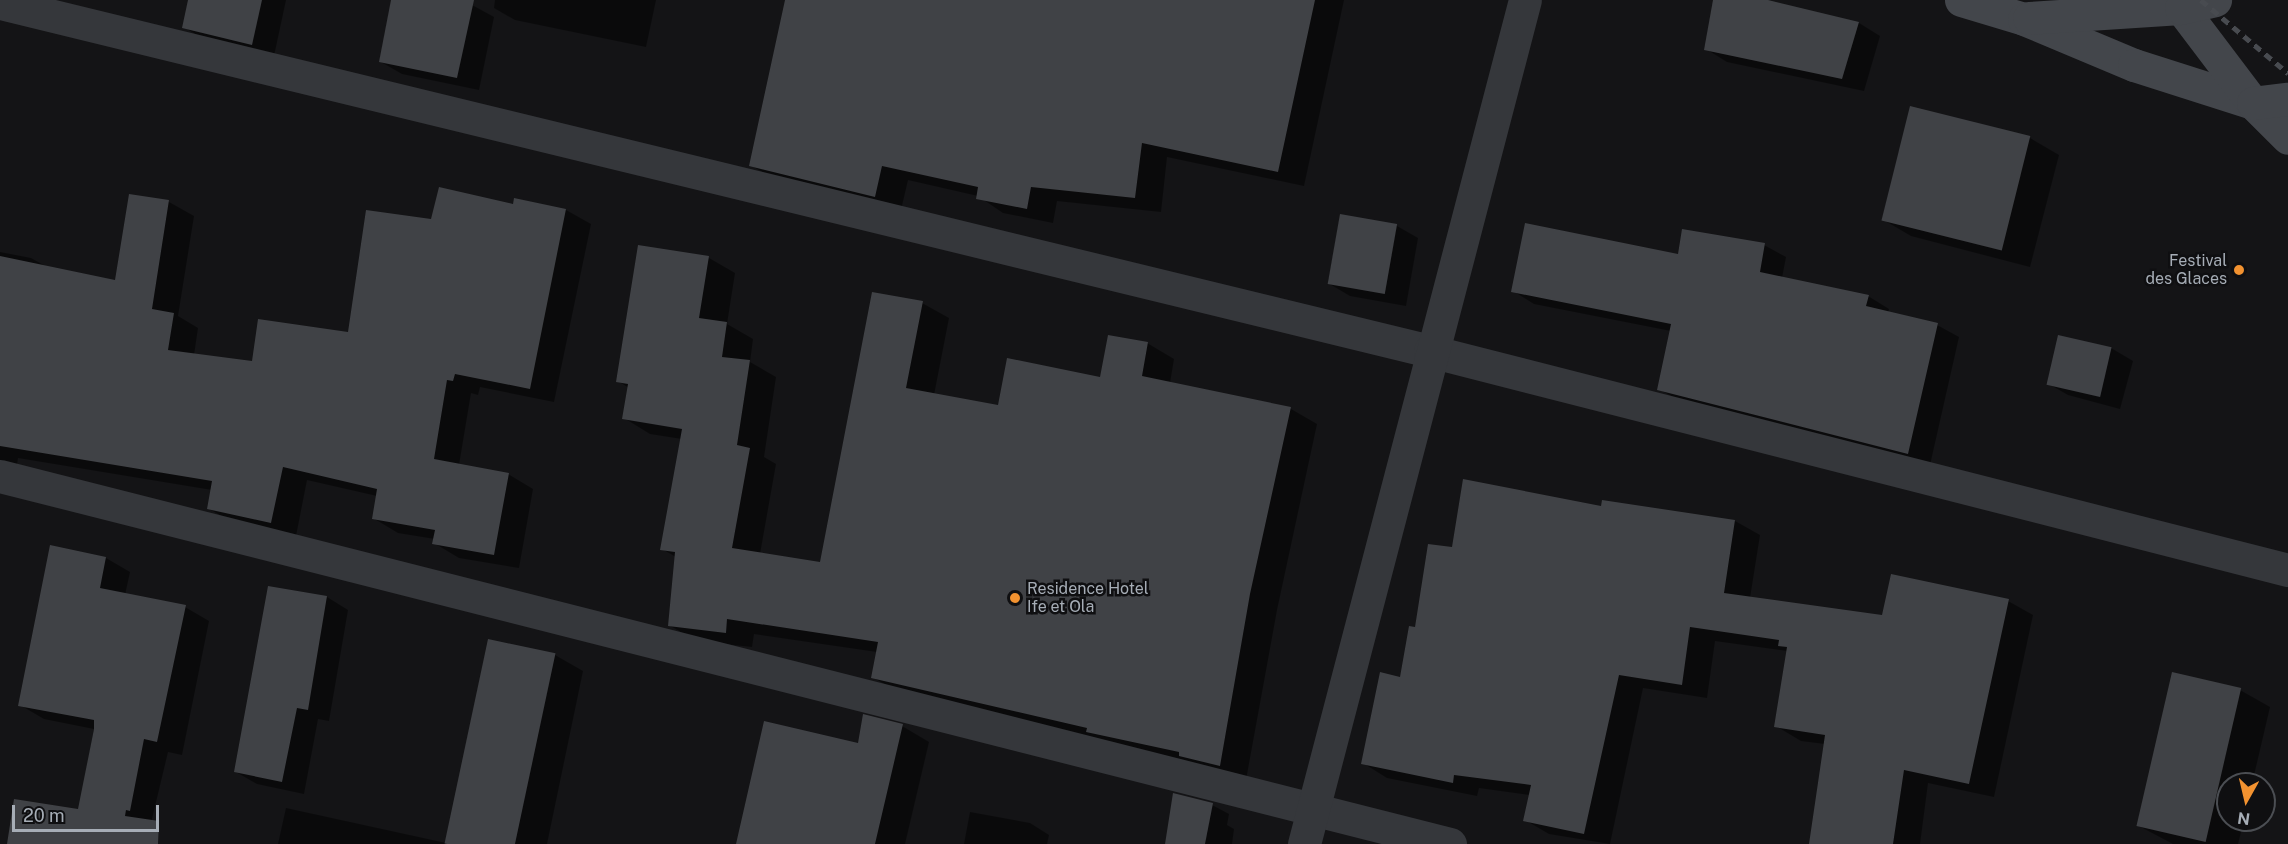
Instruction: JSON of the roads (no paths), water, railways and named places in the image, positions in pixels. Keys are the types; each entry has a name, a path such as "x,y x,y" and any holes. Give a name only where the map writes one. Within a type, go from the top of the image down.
{"main road":[{"path":"1961,0 2024,19 2134,65 2253,103 2288,99"},
{"path":"2024,19 2215,0"},
{"path":"2178,4 2253,103 2288,138"}],"street":[{"path":"1304,844 1430,351 1525,0"},
{"path":"0,3 1430,351 2288,570"},
{"path":"0,476 1450,844"}],"railway":[{"path":"2201,0 2288,73"}],"place":[{"name":"Festival des Glaces","path":"2239,270"},
{"name":"Residence Hotel Ife et Ola","path":"1015,598"}]}
